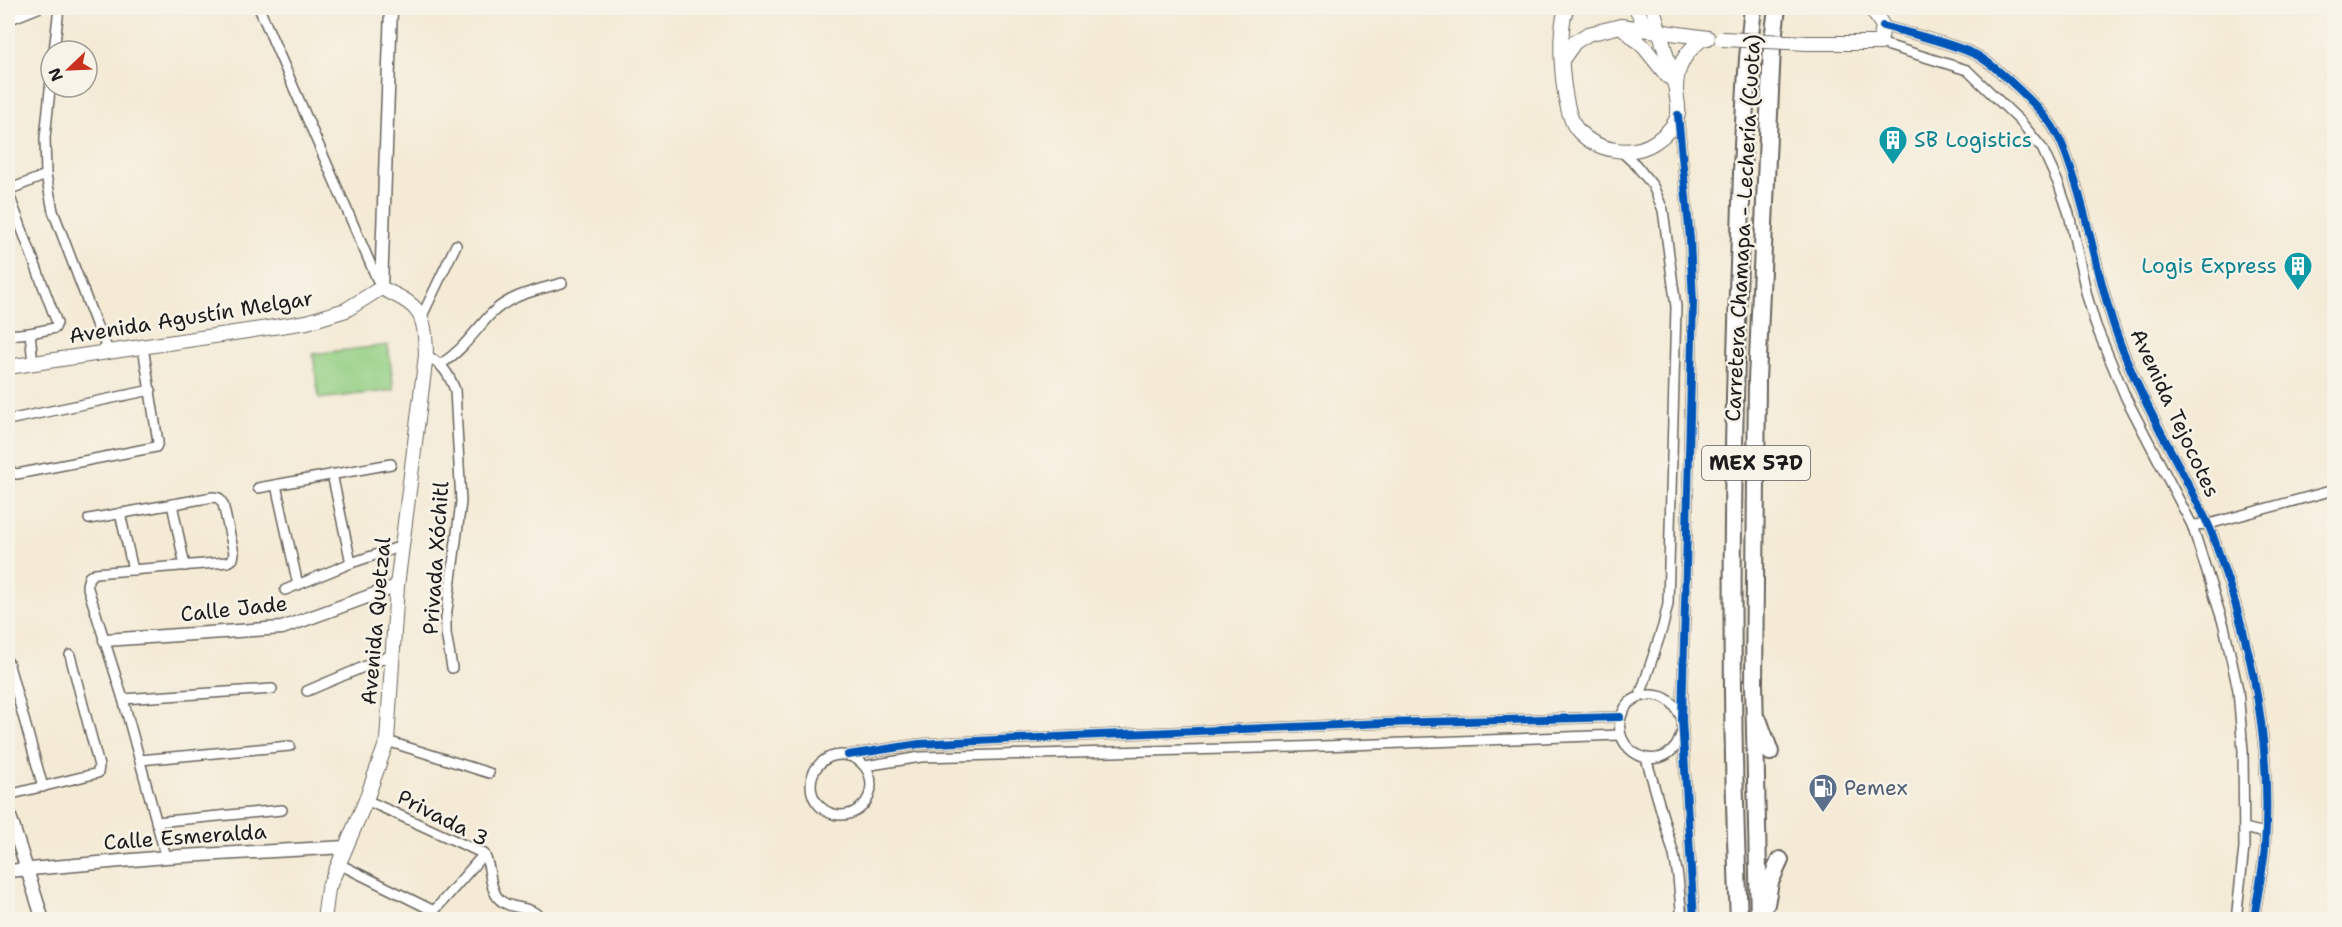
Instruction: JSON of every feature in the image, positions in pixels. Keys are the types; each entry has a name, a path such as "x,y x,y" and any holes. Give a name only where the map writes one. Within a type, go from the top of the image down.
{"highway":[{"name":"Carretera Chamapa - Lechería (Cuota)","path":"1739,920 1733,775 1735,380 1749,42 1753,8"},
{"name":"Carretera Chamapa - Lechería (Cuota)","path":"1760,920 1754,683 1757,380 1772,47 1777,8"},
{"path":"1754,683 1760,726 1770,752"},
{"path":"1766,920 1766,902 1770,882 1780,860"}],"main road":[{"path":"1567,8 1563,15 1560,37 1569,113 1576,128 1591,140 1606,148 1622,152 1640,149 1654,143 1670,130 1678,115 1676,89 1653,8"},
{"path":"1636,8 1646,28"},
{"path":"1871,8 1883,26 1880,43"},
{"path":"1562,60 1575,42 1588,34 1621,26 1659,63 1676,89"},
{"name":"Avenida Tejocotes","path":"1621,26 1704,38 1808,44 1880,43"},
{"path":"1676,89 1682,60 1692,46 1704,38"},
{"path":"381,288 413,304 422,316"},
{"name":"Avenida Agustín Melgar","path":"8,367 307,322 346,310 381,288"},
{"name":"Avenida Quetzal","path":"324,920 328,889 366,800 387,741 397,586 426,355 426,333 422,316"}],"street":[{"path":"8,20 38,8"},
{"path":"55,39 58,8"},
{"path":"259,8 381,288"},
{"path":"381,288 391,8"},
{"name":"Avenida Tejocotes","path":"1883,26 1975,53 2028,98 2050,123 2065,149 2120,342 2162,435 2209,524 2238,611 2253,668 2264,760 2265,833 2265,851 2254,920"},
{"name":"Avenida Tejocotes","path":"1880,43 1967,70 2020,121 2042,148 2059,185 2069,214 2096,326 2126,398 2192,525 2224,626 2238,690 2243,751 2244,848 2236,920"},
{"path":"49,99 45,138 46,175 53,211 109,352"},
{"path":"1678,115 1690,238 1693,302 1682,719 1694,920"},
{"path":"1622,152 1653,186 1663,210 1677,307 1668,604 1664,626 1640,696"},
{"path":"8,335 50,330 55,328 57,323 8,191 46,175"},
{"path":"422,316 456,245"},
{"path":"426,355 441,364 456,355 492,313 507,302 526,292 562,283"},
{"path":"30,333 33,363"},
{"path":"8,465 11,472 17,474 153,449 158,442 143,347"},
{"name":"Privada Xóchitl","path":"441,364 450,375 454,390 461,482 461,502 446,618 452,668"},
{"path":"8,420 151,390"},
{"path":"258,488 391,464"},
{"path":"332,474 351,563"},
{"path":"276,485 298,585"},
{"path":"2192,525 2209,524 2334,490"},
{"path":"89,519 213,497 219,498 223,504 234,553 233,559 228,562 95,573 89,577 87,585 123,699 166,856"},
{"path":"172,504 184,566"},
{"path":"120,513 133,570"},
{"path":"285,590 351,563 402,546"},
{"name":"Calle Jade","path":"105,640 282,628 397,586"},
{"path":"307,691 394,654"},
{"path":"8,795 98,772 99,766 70,655"},
{"path":"8,662 43,787"},
{"path":"123,699 272,689"},
{"path":"1682,719 1674,703 1658,695 1640,696 1628,704 1620,717 1620,735 1626,746 1635,754 1646,758 1663,756 1670,751 1676,746 1683,731"},
{"path":"848,755 865,766 871,782 869,798 858,810 842,815 826,811 814,799 811,782 817,766 831,756 919,744 1385,723 1620,717"},
{"path":"865,766 921,757 1620,735"},
{"path":"387,741 489,773"},
{"path":"140,760 290,746"},
{"path":"1646,758 1674,855 1682,920"},
{"name":"Privada 3","path":"366,800 484,854 488,860 493,888 499,899 509,906 534,912 541,920"},
{"path":"8,810 43,920"},
{"path":"156,822 282,810"},
{"path":"2244,828 2265,833"},
{"name":"Calle Esmeralda","path":"8,871 166,856 346,847"},
{"path":"339,864 432,915 484,854"}],"green space":[{"path":"388,345 394,390 319,399 313,354"}],"cycle path":[{"path":"1883,26 1950,45 1972,53 1988,63 2037,107 2055,130 2063,147 2081,202 2104,293 2124,354 2146,403 2210,529 2247,646 2260,712 2266,780 2265,847 2254,920"},
{"path":"1678,115 1690,239 1693,302 1682,719 1694,920"},
{"path":"848,755 919,744 1076,736 1385,723 1620,717"}],"place":[{"name":"SB Logistics","path":"1893,166"},
{"name":"Logis Express","path":"2298,292"},
{"name":"Pemex","path":"1823,814"}]}
